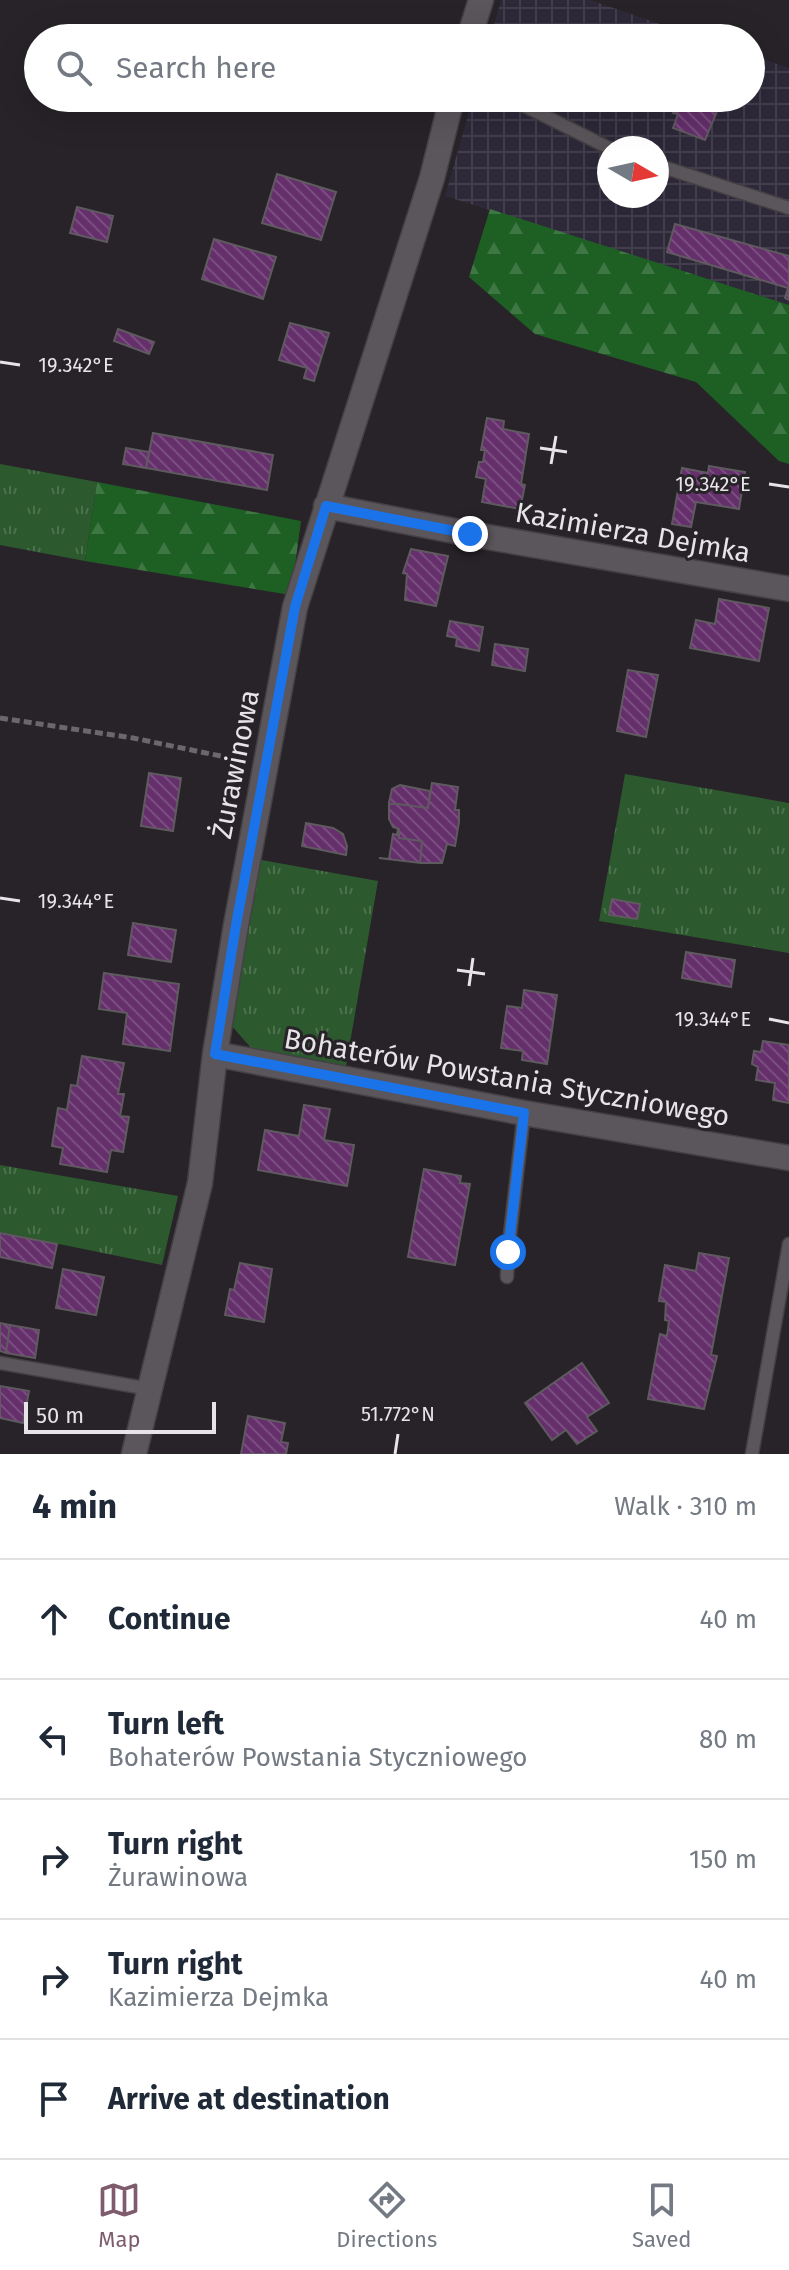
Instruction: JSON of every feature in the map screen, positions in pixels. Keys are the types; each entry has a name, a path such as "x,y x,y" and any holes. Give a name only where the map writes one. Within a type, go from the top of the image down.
{"street":[{"path":"473,24 481,0"},
{"name":"Żurawinowa","path":"134,1454 200,1183 215,1054 295,607 432,178 448,112"},
{"name":"Kazimierza Dejmka","path":"326,506 789,589"},
{"name":"Bohaterów Powstania Styczniowego","path":"215,1054 524,1113 789,1158"}],"lane":[{"path":"537,112 597,142"},
{"path":"669,169 789,208"},
{"path":"507,1277 524,1113"},
{"path":"752,1454 789,1244"},
{"path":"0,1363 150,1389"}],"path":[{"path":"0,718 133,738 265,765"}],"shaded area":[{"path":"501,0 590,0 660,24 494,24"},
{"path":"765,60 789,68 789,305 445,196 469,112 765,112"}],"green space":[{"path":"490,209 789,305 789,464 779,461 696,382 535,334 469,277"},
{"path":"0,464 97,482 85,561 0,545"},
{"path":"97,482 301,521 291,595 85,561"},
{"path":"625,774 789,803 789,953 599,921"},
{"path":"256,859 378,881 346,1066 253,1050 230,1024"},
{"path":"0,1165 178,1196 162,1265 0,1232"}],"building":[{"path":"717,112 705,140 673,128 678,114 673,113"},
{"path":"277,174 336,192 321,240 262,223"},
{"path":"77,207 113,216 107,242 70,233"},
{"path":"675,224 789,256 789,300 785,298 788,288 667,252"},
{"path":"214,239 276,257 263,299 202,279"},
{"path":"290,323 329,333 314,381 304,378 307,368 279,360"},
{"path":"118,329 154,342 149,354 114,341"},
{"path":"487,418 504,421 503,429 529,434 520,509 482,502 486,479 476,477 479,462 483,462 485,450 481,450"},
{"path":"153,433 273,455 267,490 146,468"},
{"path":"126,448 149,452 146,468 123,464"},
{"path":"709,466 745,472 739,509 696,502 691,527 672,524 682,468 708,473"},
{"path":"411,549 448,556 436,606 405,600 407,574 403,573"},
{"path":"719,599 769,608 759,661 690,648 696,620 715,624"},
{"path":"450,621 483,627 479,651 456,646 457,638 447,636"},
{"path":"495,644 528,649 525,671 492,665"},
{"path":"628,670 658,675 646,737 617,731"},
{"path":"149,773 181,778 173,831 141,826"},
{"path":"432,783 458,787 455,810 459,810 459,822 455,846 447,844 442,863 420,863 422,841 399,838 399,829 393,827 389,819 389,803 428,808"},
{"path":"400,785 430,791 428,808 389,803 392,789"},
{"path":"306,823 333,828 343,834 346,855 302,846"},
{"path":"398,829 399,838 422,841 420,863 379,858 389,859 393,834 397,835"},
{"path":"612,899 640,904 637,919 609,915"},
{"path":"133,923 176,930 171,962 128,955"},
{"path":"686,952 735,960 731,987 682,978"},
{"path":"104,973 179,984 170,1051 123,1044 127,1013 99,1009"},
{"path":"524,990 557,995 547,1064 522,1060 523,1051 501,1048 507,1006 522,1008"},
{"path":"763,1041 789,1045 789,1103 773,1100 775,1083 756,1080 758,1067 752,1064 754,1051 761,1052"},
{"path":"82,1056 124,1063 118,1094 124,1094 120,1116 129,1117 123,1152 111,1150 107,1172 60,1164 63,1148 52,1146 58,1108 67,1110 71,1085 77,1086"},
{"path":"304,1105 330,1109 324,1140 354,1145 347,1186 258,1170 265,1130 299,1136"},
{"path":"424,1169 461,1176 460,1183 470,1184 455,1265 408,1257"},
{"path":"0,1233 57,1244 52,1268 0,1257"},
{"path":"699,1253 729,1258 711,1355 717,1356 704,1409 648,1399 660,1334 667,1336 669,1321 665,1320 666,1302 659,1301 665,1265 696,1271"},
{"path":"240,1263 272,1269 264,1322 225,1315 230,1289 234,1290"},
{"path":"63,1269 104,1277 96,1315 56,1308"},
{"path":"0,1323 10,1325 6,1353 0,1351"},
{"path":"10,1325 39,1330 35,1358 6,1353"},
{"path":"582,1363 609,1403 587,1417 597,1431 577,1444 566,1430 552,1440 525,1403"},
{"path":"0,1386 29,1391 23,1423 0,1418"},
{"path":"248,1416 285,1423 281,1442 288,1443 286,1454 241,1454"}],"route":[{"path":"470,534 326,506 295,607 215,1054 524,1113 508,1252"}]}
